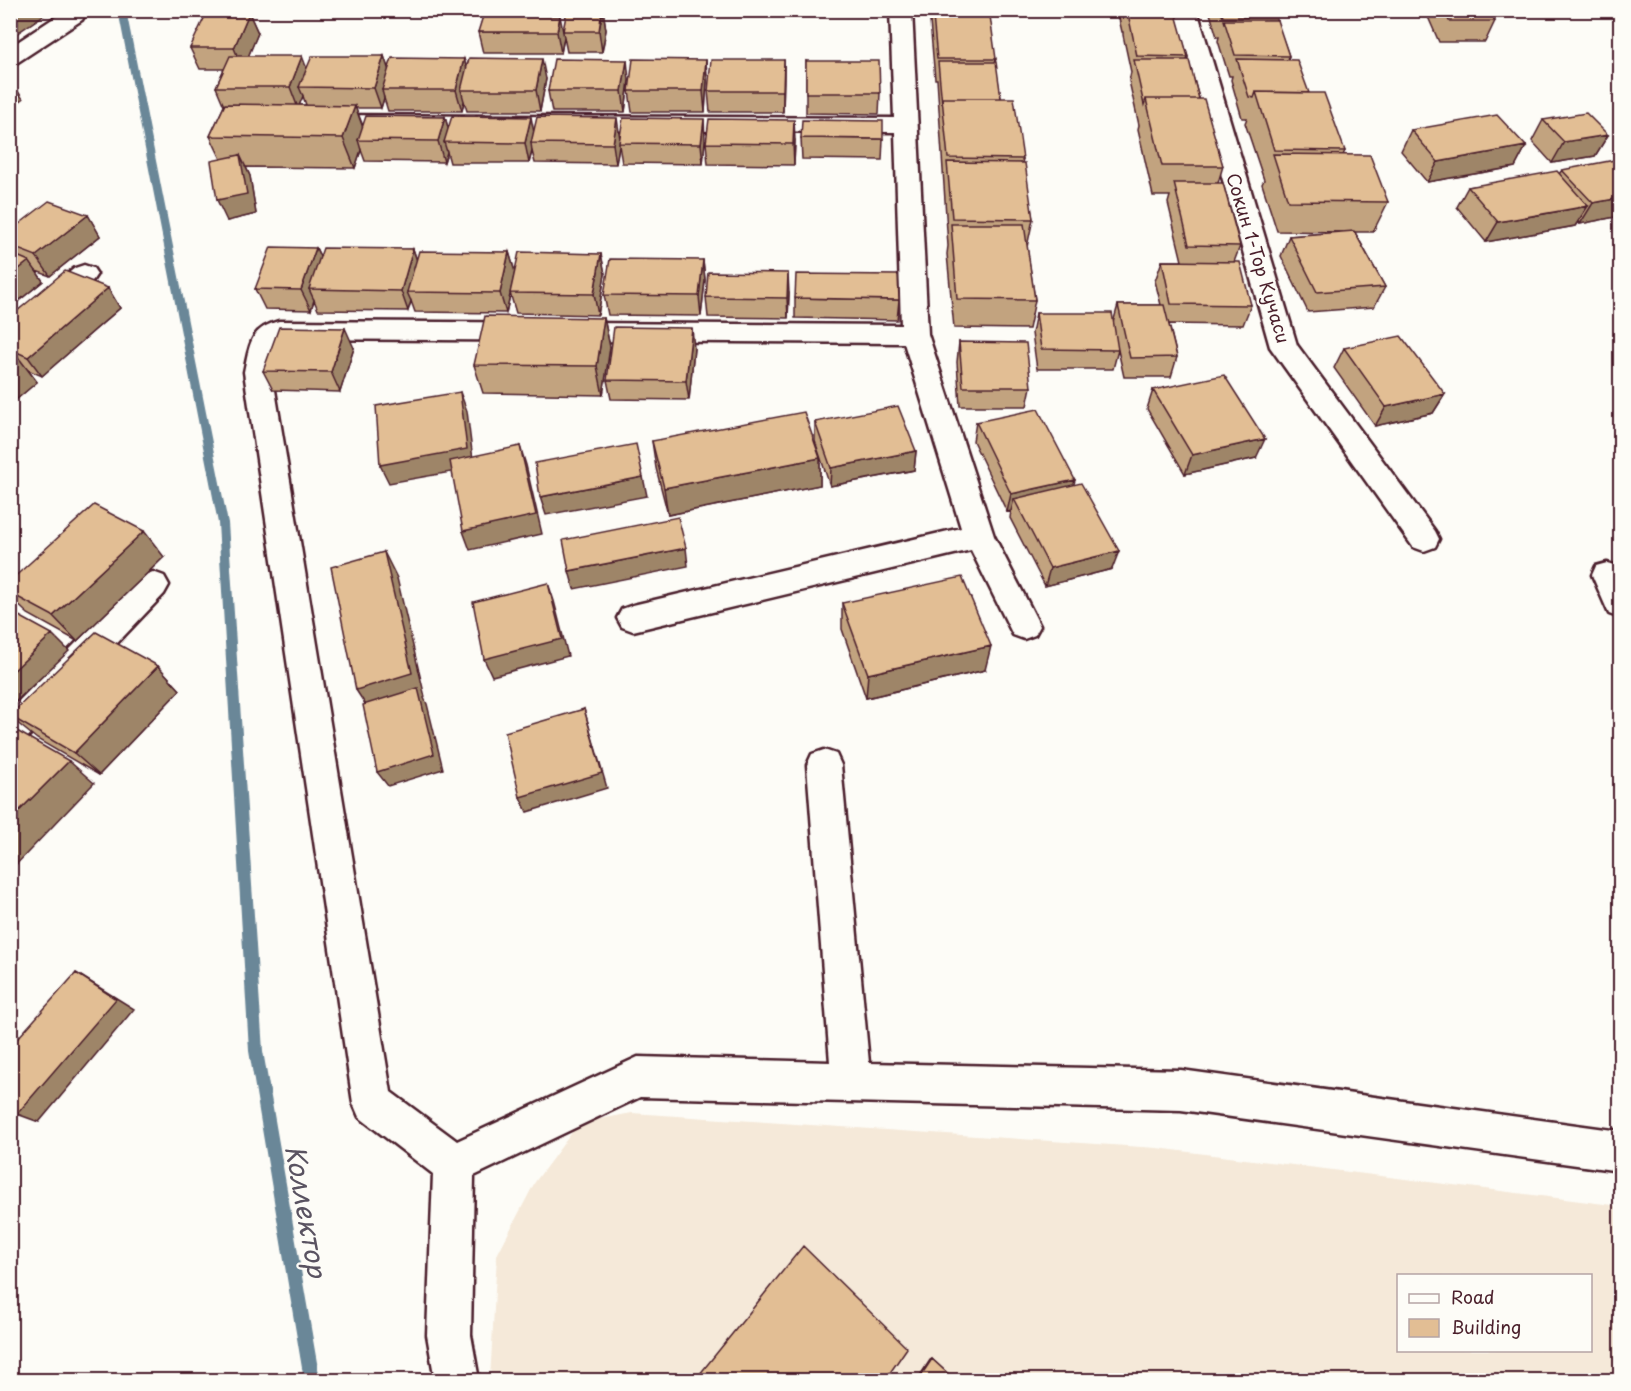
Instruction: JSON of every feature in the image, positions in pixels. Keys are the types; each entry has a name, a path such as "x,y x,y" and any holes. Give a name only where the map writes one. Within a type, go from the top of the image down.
{"street":[{"path":"901,10 915,334 979,536 1024,626"},
{"name":"Сокин 1-Тор Kучаси","path":"1186,10 1284,347 1424,539"},
{"path":"10,57 74,15"},
{"path":"293,122 907,125"},
{"path":"10,334 84,274"},
{"path":"454,1164 373,1103 258,372 264,340 279,330 915,334"},
{"path":"633,618 979,536"},
{"path":"1607,575 1620,605"},
{"path":"10,733 153,585"},
{"path":"824,765 851,1082"},
{"path":"454,1164 638,1077 1181,1090 1620,1151"},
{"path":"454,1164 449,1335 457,1380"}],"shaded area":[{"path":"632,1113 1157,1148 1620,1206 1620,1380 490,1380 497,1255 535,1182 579,1123"}],"building":[{"path":"567,10 602,10 599,31 563,31"},
{"path":"933,10 967,10 968,12 933,12"},
{"path":"1126,10 1175,10 1175,12 1127,12"},
{"path":"1221,10 1275,10 1277,17 1223,17"},
{"path":"1444,10 1489,10 1495,21 1449,21"},
{"path":"207,12 249,13 234,48 190,48"},
{"path":"1128,14 1176,14 1188,57 1137,56"},
{"path":"483,16 560,16 557,32 478,32"},
{"path":"933,16 990,16 996,59 937,59"},
{"path":"1224,20 1277,20 1289,56 1235,55"},
{"path":"230,56 302,56 290,87 216,87"},
{"path":"312,56 384,56 374,88 299,87"},
{"path":"392,58 464,59 456,90 382,90"},
{"path":"469,58 542,59 536,90 461,90"},
{"path":"554,59 627,60 622,91 548,91"},
{"path":"633,59 706,60 703,91 629,91"},
{"path":"1237,59 1297,60 1309,93 1256,92 1254,98 1249,97"},
{"path":"711,60 784,60 783,91 708,91"},
{"path":"1134,60 1189,60 1199,99 1146,99 1144,105"},
{"path":"806,61 879,61 880,93 806,93"},
{"path":"938,62 996,62 1001,98 942,98 942,104"},
{"path":"1256,92 1324,93 1345,151 1274,150"},
{"path":"942,98 1014,98 1023,159 948,158"},
{"path":"1146,99 1204,99 1223,166 1162,166"},
{"path":"225,104 355,106 343,138 210,136"},
{"path":"1586,113 1608,135 1564,142 1543,120"},
{"path":"1497,115 1526,146 1438,162 1411,130"},
{"path":"366,116 445,117 438,141 358,140"},
{"path":"452,116 531,117 525,143 444,142"},
{"path":"537,117 617,118 613,144 531,143"},
{"path":"623,118 704,119 701,144 619,143"},
{"path":"709,119 794,120 793,144 706,143"},
{"path":"802,120 883,121 883,139 801,138"},
{"path":"1273,154 1370,155 1388,202 1288,201"},
{"path":"240,155 247,194 217,200 211,161"},
{"path":"1620,159 1620,198 1593,203 1562,170"},
{"path":"947,162 1025,163 1033,219 952,218"},
{"path":"1557,171 1588,206 1498,222 1468,187"},
{"path":"1174,183 1223,183 1240,246 1189,245"},
{"path":"49,201 88,215 36,256 10,246 10,231"},
{"path":"951,224 1024,224 1035,300 957,299"},
{"path":"1354,231 1385,287 1317,292 1289,236"},
{"path":"271,247 316,248 301,290 255,289"},
{"path":"323,248 413,249 401,291 309,289"},
{"path":"419,251 509,252 500,293 407,292"},
{"path":"519,252 601,254 594,294 510,293"},
{"path":"10,253 29,261 10,276"},
{"path":"610,259 703,260 699,296 604,295"},
{"path":"1162,261 1240,262 1251,305 1171,304"},
{"path":"65,271 108,288 28,357 10,349 10,317"},
{"path":"708,272 788,273 787,298 706,297"},
{"path":"796,274 898,275 899,300 795,298"},
{"path":"1118,305 1164,305 1177,357 1130,358"},
{"path":"1036,313 1112,313 1118,350 1041,349"},
{"path":"485,316 604,318 597,366 474,365"},
{"path":"279,327 345,328 331,372 263,371"},
{"path":"614,327 692,328 686,381 607,380"},
{"path":"1401,336 1445,394 1386,407 1344,348"},
{"path":"959,342 1026,343 1031,387 963,387"},
{"path":"1224,375 1265,439 1192,455 1153,390"},
{"path":"460,392 467,449 380,465 376,406"},
{"path":"898,406 916,451 831,468 815,422"},
{"path":"1038,409 1075,480 1011,494 976,422"},
{"path":"804,412 820,458 664,488 652,441"},
{"path":"636,444 643,477 540,497 535,463"},
{"path":"520,446 536,515 463,531 450,461"},
{"path":"1081,483 1119,551 1050,568 1014,499"},
{"path":"94,505 144,531 53,616 10,593 10,581"},
{"path":"678,517 686,548 569,571 563,540"},
{"path":"384,552 412,673 356,690 331,567"},
{"path":"962,577 991,646 868,674 842,603"},
{"path":"548,583 562,639 484,659 473,602"},
{"path":"10,611 52,634 10,674"},
{"path":"96,632 158,666 74,753 10,715"},
{"path":"418,688 434,754 377,772 363,705"},
{"path":"584,709 602,773 520,797 505,732"},
{"path":"10,727 69,761 10,820"},
{"path":"76,973 116,999 17,1114 10,1110 10,1047"},
{"path":"803,1246 907,1348 885,1380 695,1380"},
{"path":"932,1359 955,1380 918,1380"}],"waterway":[{"name":"Коллектор","path":"122,10 223,523 256,1051 312,1380"}]}
